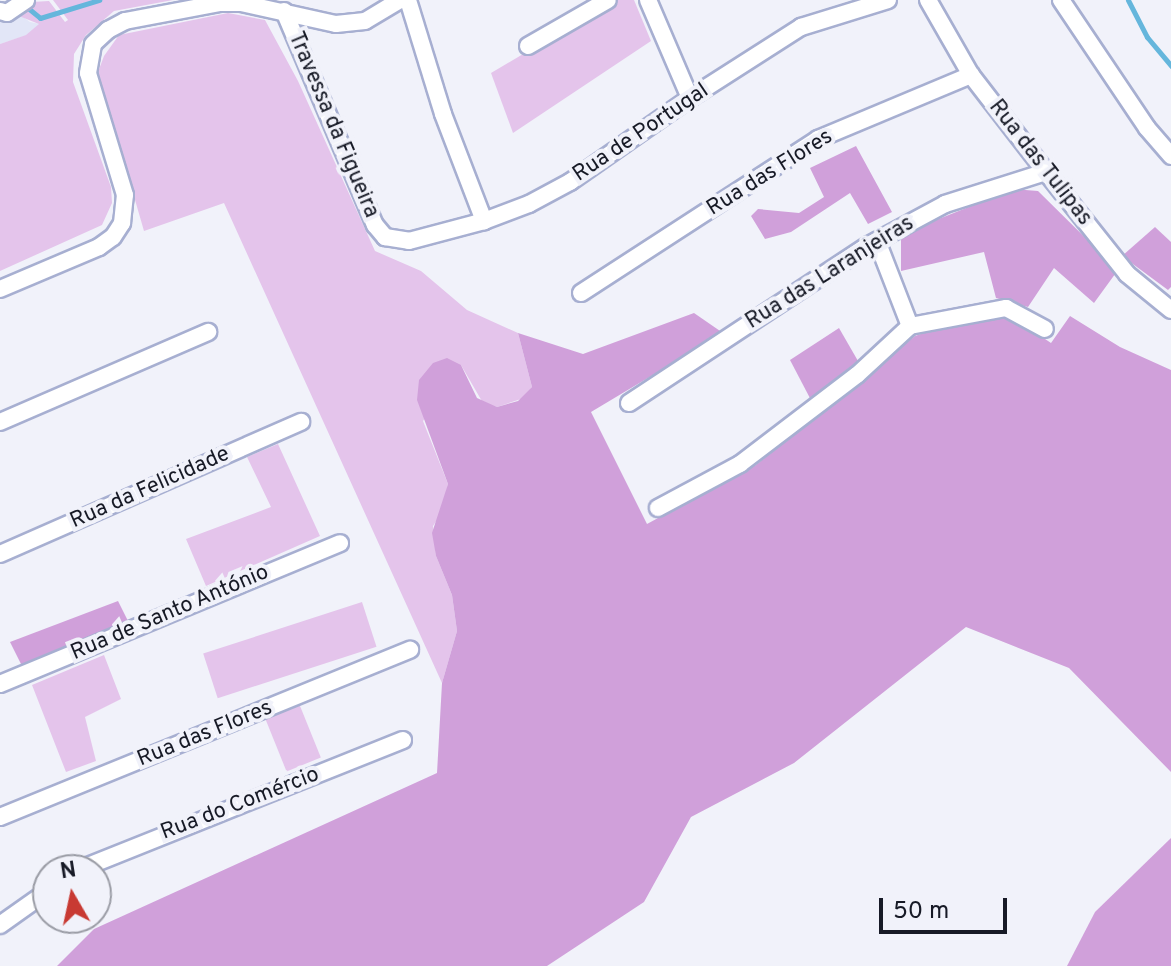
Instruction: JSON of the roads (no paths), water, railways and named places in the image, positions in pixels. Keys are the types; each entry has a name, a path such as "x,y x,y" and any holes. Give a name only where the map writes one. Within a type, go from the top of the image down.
{"street":[{"path":"6,10 26,0"},
{"path":"0,289 99,247 113,237 122,223 125,195 89,82 90,53 99,38 125,21 195,6 231,2 336,24 365,21 400,0"},
{"path":"408,0 443,114 484,221"},
{"path":"528,46 608,0"},
{"path":"648,0 690,98"},
{"name":"Rua de Portugal","path":"385,237 409,241 484,221 529,204 570,182 690,98 801,27 888,0"},
{"name":"Rua das Tulipas","path":"928,0 971,75 1046,172 1127,274 1171,310"},
{"path":"1061,0 1147,128 1171,156"},
{"name":"Travessa da Figueira","path":"284,11 334,135 375,225 385,237"},
{"name":"Rua das Flores","path":"581,293 818,139 971,75"},
{"name":"Rua das Laranjeiras","path":"629,403 877,241 945,204 1046,172"},
{"path":"877,241 910,326"},
{"path":"658,508 740,464 857,375 910,326 1006,308 1045,329"},
{"path":"0,422 208,332"},
{"name":"Rua da Felicidade","path":"0,554 301,422"},
{"name":"Rua de Santo António","path":"0,684 340,543"},
{"name":"Rua das Flores","path":"0,817 410,650"},
{"name":"Rua do Comércio","path":"112,856 403,740"},
{"path":"0,925 32,902"}],"waterway":[{"path":"23,4 40,18 99,0"},
{"path":"1128,0 1147,37 1171,66"}]}
